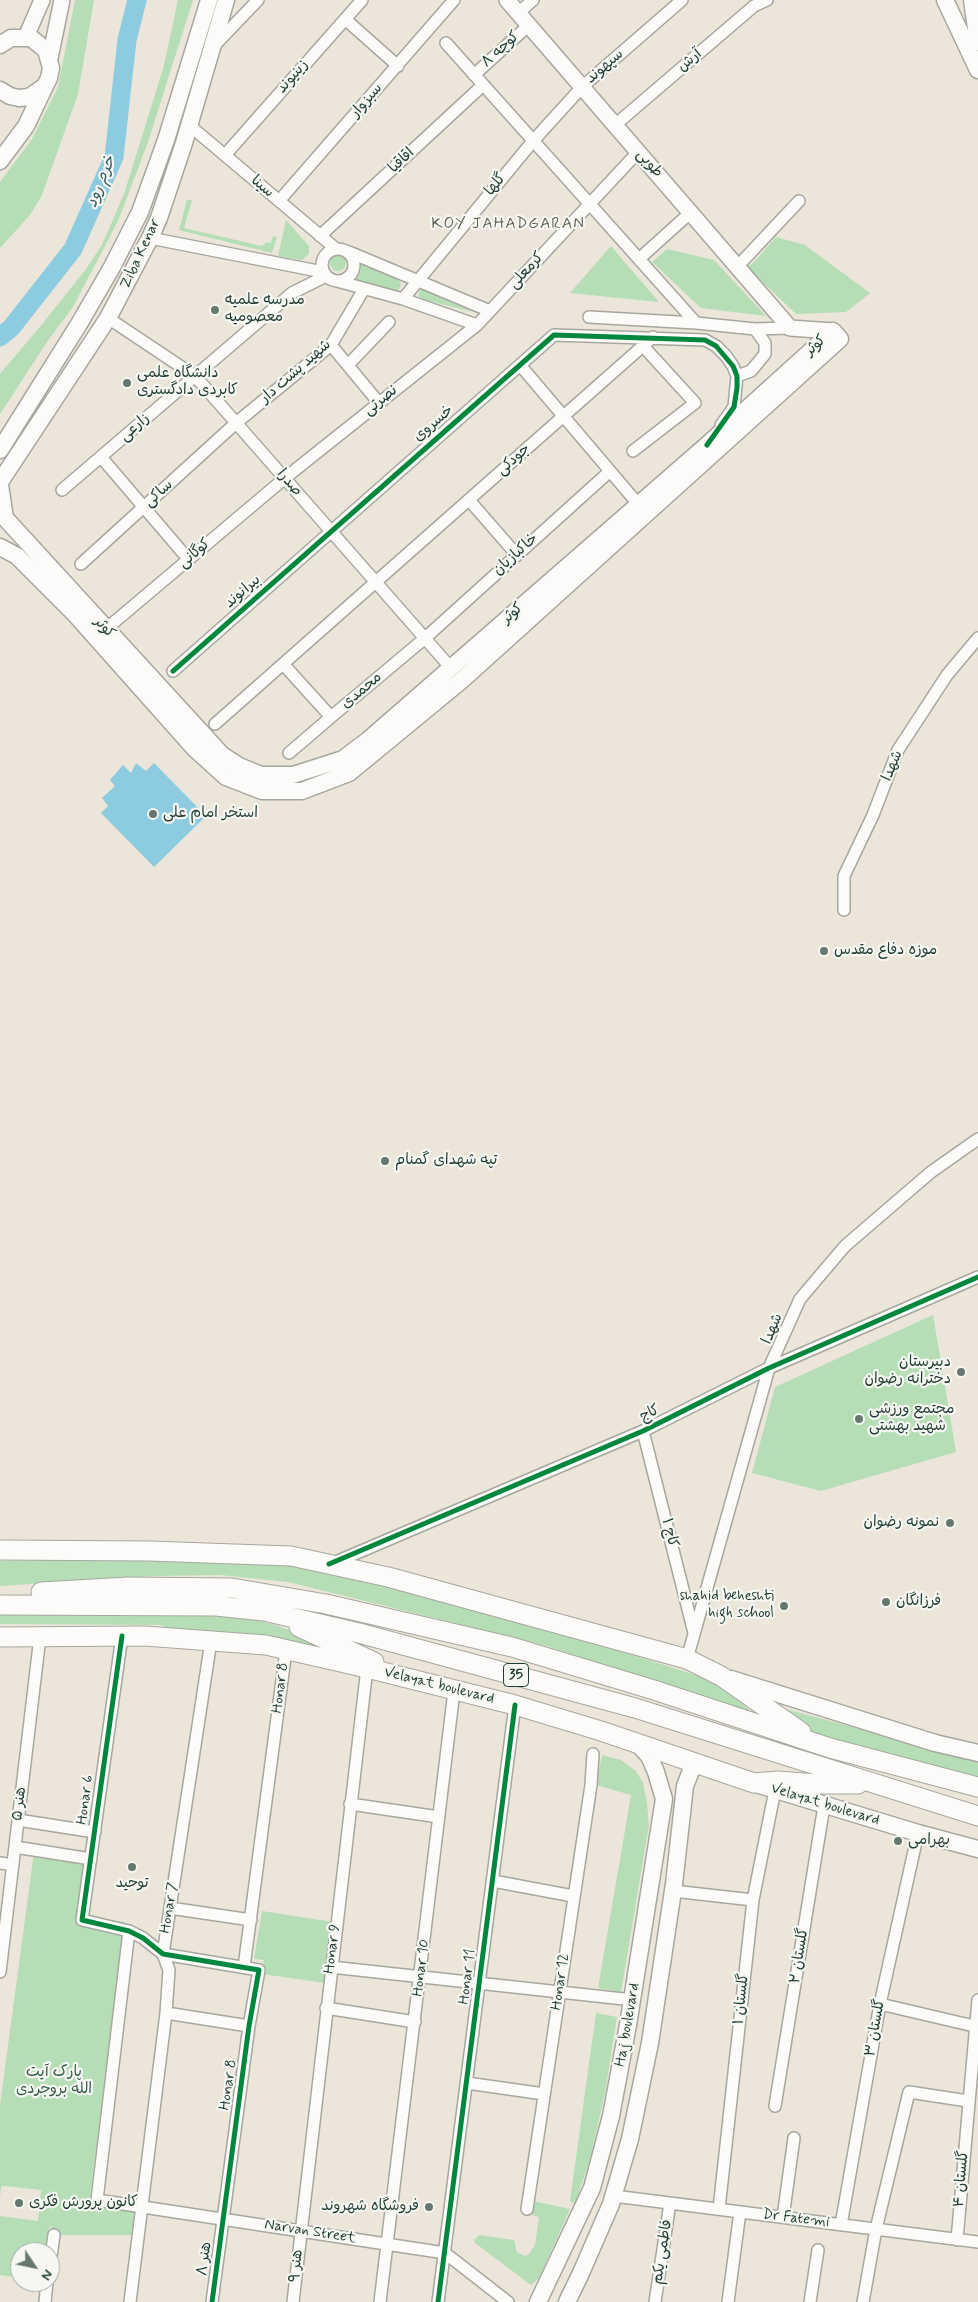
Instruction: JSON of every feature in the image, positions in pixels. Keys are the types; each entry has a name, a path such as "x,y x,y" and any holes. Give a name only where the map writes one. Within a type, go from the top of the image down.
{"main road":[{"name":"Ziba Kenar","path":"3,445 108,275 140,212 169,131 208,0"},
{"name":"Ziba Kenar","path":"0,483 108,318 150,238 159,218 190,125 226,0"},
{"path":"945,0 978,70"},
{"path":"972,0 978,42"},
{"path":"0,161 26,126 49,78 50,58 39,43 26,37 11,38 1,43"},
{"path":"0,96 19,98 38,93 44,86"},
{"path":"140,212 159,218"},
{"name":"کوثر","path":"0,483 5,518 106,629 194,748 226,777 262,791 302,791 349,773 456,674 642,509 840,339 833,331 707,445 642,509"},
{"path":"17,556 16,550 18,545 23,543 29,544"},
{"name":"کوثر","path":"0,547 17,556 141,677"},
{"path":"0,1550 237,1553 291,1556 330,1564 495,1605 688,1659 721,1676 814,1742"},
{"name":"35","path":"0,1594 190,1586 232,1588 275,1594 512,1647 654,1690 830,1748 974,1788"},
{"name":"35","path":"0,1604 216,1606 264,1611"},
{"path":"264,1611 375,1662 391,1674"},
{"name":"Velayat boulevard","path":"264,1611 359,1632 635,1708 928,1802 978,1816"},
{"name":"Velayat boulevard","path":"0,1637 122,1636 266,1645 515,1705 637,1743 824,1806 978,1849"},
{"path":"721,1676 861,1721 978,1753"},
{"name":"Haj boulevard","path":"538,2302 592,2188 611,2116 633,2000 664,1799 649,1756 637,1743"},
{"name":"Haj boulevard","path":"566,2302 582,2273 614,2196 630,2139 650,2043 673,1891 685,1786 694,1763"},
{"path":"754,1783 778,1781 817,1784 872,1784"},
{"path":"928,1802 978,1806"},
{"path":"662,1808 669,1803 673,1803 680,1808 681,1812"}],"street":[{"path":"26,37 42,0"},
{"path":"50,58 62,0"},
{"path":"212,48 258,0"},
{"name":"زینیوند","path":"225,155 362,0"},
{"name":"سبزوار","path":"279,201 454,0"},
{"name":"طوبی","path":"507,0 790,328"},
{"path":"518,13 533,0"},
{"name":"سپهوند","path":"533,141 582,87 682,0"},
{"name":"آرش","path":"614,125 754,6 767,0"},
{"path":"345,19 398,66"},
{"name":"کوچه ۸","path":"474,75 529,25"},
{"path":"446,43 696,323"},
{"name":"اقاقیا","path":"320,236 483,85"},
{"name":"سینا","path":"190,125 335,248"},
{"name":"گلها","path":"403,299 533,141"},
{"name":"کرمعلی","path":"477,325 638,152"},
{"path":"737,267 799,201"},
{"path":"639,260 690,213"},
{"path":"150,238 325,274 337,281 403,299 477,325"},
{"path":"325,274 322,260 329,250 342,248 490,311"},
{"path":"337,281 344,280 354,271 353,257 349,252"},
{"name":"زارعی","path":"62,490 292,293 325,274"},
{"name":"شهید پشت دار","path":"236,423 331,345 364,288"},
{"path":"589,317 696,323 755,329 790,328 833,331"},
{"name":"صدرا","path":"108,318 195,376 456,674"},
{"path":"348,365 389,322"},
{"name":"نصرتی","path":"285,478 477,325"},
{"path":"737,376 751,371 765,354 765,343 755,329"},
{"name":"خسروی","path":"330,532 554,335 653,337"},
{"path":"653,337 705,340 716,346 733,366 737,376 734,407 707,445"},
{"name":"جودکی","path":"375,583 653,337"},
{"path":"331,345 379,403"},
{"path":"634,451 695,404 643,346"},
{"path":"520,365 562,417 642,509"},
{"name":"ساکی","path":"81,564 236,423"},
{"path":"101,457 189,560"},
{"name":"خاکبازیان","path":"424,639 609,472"},
{"name":"کوگانی","path":"106,629 285,478"},
{"path":"469,500 516,554"},
{"name":"بیرانوند","path":"173,671 330,532"},
{"path":"215,724 375,583"},
{"name":"شهدا","path":"844,910 844,876 873,814 898,750 947,675 978,638"},
{"name":"محمدی","path":"284,665 331,717 424,639"},
{"path":"289,752 331,717"},
{"name":"شهدا","path":"688,1659 770,1368 800,1298 845,1246 931,1172 978,1139"},
{"name":"کاج","path":"330,1564 643,1432 770,1368 978,1277"},
{"name":"کاج ۱","path":"643,1432 694,1635"},
{"name":"Honar 6","path":"122,1636 82,1920 129,1931"},
{"name":"هنر ۵","path":"0,1972 40,1637"},
{"name":"Honar 7","path":"130,2302 166,2014 169,1970 163,1954 211,1641"},
{"name":"Honar 8","path":"223,2219 249,2026 259,1970 244,1967 286,1650"},
{"name":"Honar 9","path":"300,2231 367,1668"},
{"name":"Honar 10","path":"380,2302 389,2244 416,2022 454,1691"},
{"name":"Honar 11","path":"438,2302 515,1705"},
{"name":"Honar 12","path":"527,2209 591,1785 593,1754"},
{"name":"گلستان ۱","path":"719,2209 753,1900 775,1790"},
{"path":"350,1804 440,1817"},
{"name":"گلستان ۲","path":"775,2106 824,1806"},
{"path":"18,1820 95,1832"},
{"name":"گلستان ۳","path":"840,2225 880,2004 918,1833"},
{"path":"15,1847 91,1859"},
{"path":"0,1863 13,1865"},
{"path":"492,1881 573,1896"},
{"path":"673,1891 753,1900"},
{"path":"170,1908 251,1920"},
{"path":"129,1931 144,1938 163,1954 244,1967"},
{"name":"Narvan Street","path":"129,1931 97,2200 142,2205 445,2253 508,2302"},
{"path":"331,1967 633,2000"},
{"name":"گلستان ۴","path":"957,2240 974,2026 978,2000"},
{"path":"880,2004 974,2026"},
{"path":"326,2008 416,2022"},
{"path":"166,2014 249,2026"},
{"path":"467,2083 544,2094"},
{"path":"863,2302 876,2229 909,2092 968,2101"},
{"path":"783,2217 794,2138"},
{"name":"Dr Fatemi","path":"614,2196 978,2242"},
{"name":"فاطمی یکم","path":"655,2302 670,2203"},
{"path":"728,2302 740,2212"},
{"name":"هنر ۸","path":"212,2302 223,2219"},
{"name":"هنر ۹","path":"293,2302 300,2231"},
{"path":"53,2242 54,2235"},
{"path":"810,2302 818,2250"}],"green space":[{"path":"75,0 94,0 78,94 42,195 30,215 0,248 0,182 32,139 58,87"},
{"path":"178,0 193,0 148,142 118,221 73,307 49,339 0,414 0,374 86,269 102,245 124,194 163,69"},
{"path":"187,200 192,200 184,228 262,246 267,242 271,243 273,236 277,237 272,253 179,230"},
{"path":"286,220 309,246 309,254 302,260 278,256"},
{"path":"776,237 805,245 870,293 846,312 796,314 747,267 752,264"},
{"path":"611,246 659,302 570,293"},
{"path":"667,249 714,260 766,316 701,308 652,262"},
{"path":"335,255 341,255 346,260 344,269 335,271 330,266 330,260"},
{"path":"361,262 397,277 401,285 398,291 396,293 354,280 361,271"},
{"path":"421,288 473,312 422,299 418,295"},
{"name":"مجتمع ورزشی شهید بهشتی","path":"933,1315 956,1452 821,1491 752,1473 775,1387"},
{"path":"190,1556 282,1561 349,1575 554,1630 724,1684 754,1715 544,1645 288,1582 220,1575 154,1576 0,1586 0,1561"},
{"path":"0,1611 243,1617 298,1633 335,1655 184,1634 160,1625 0,1624"},
{"path":"756,1701 978,1761 978,1781 821,1738"},
{"path":"602,1755 621,1760 636,1771 643,1783 649,1825 621,1992 598,1988 631,1795 596,1785"},
{"name":"پارک آیت الله بروجردی","path":"34,1852 88,1859 81,1916 125,1922 90,2196 92,2204 138,2210 134,2235 54,2235 50,2225 47,2242 10,2242 10,2276 0,2275 0,2216 38,2221 41,2190 5,2186 1,2187 0,2198 0,2105"},
{"path":"262,1911 333,1922 332,1984 262,1974 264,1960 254,1959"},
{"path":"596,2013 617,2017 605,2093 590,2159 575,2204 570,2201"},
{"path":"533,2201 570,2209 539,2278 531,2285 475,2243 474,2240 479,2235 514,2240 517,2252 525,2256 529,2254 535,2245 539,2217 529,2214"}],"water":[{"name":"استخر امام علی","path":"136,763 146,771 154,763 206,816 154,867 101,813 108,806 102,798 115,786 110,780 123,765 131,773"}],"waterway":[{"name":"خرم رود","path":"0,337 11,328 73,249 114,157 127,40 137,0"}],"cycle path":[{"path":"173,671 554,335 705,340 716,346 733,366 737,376 737,388 734,407 707,445"},
{"path":"329,1564 643,1431 769,1368 978,1277"},
{"path":"122,1636 82,1920 129,1931 143,1938 163,1954 259,1970 249,2026 212,2302"},
{"path":"438,2302 515,1705"}],"place":[{"name":"مدرسه علمیه معصومیه","path":"215,310"},
{"name":"دانشگاه علمی کابردی دادگستری","path":"127,383"},
{"name":"استخر امام علی","path":"153,814"},
{"name":"موزه دفاع مقدس","path":"824,951"},
{"name":"تپه شهدای گمنام","path":"385,1161"},
{"name":"دبیرستان دخترانه رضوان","path":"961,1372"},
{"name":"مجتمع ورزشی شهید بهشتی","path":"859,1419"},
{"name":"نمونه رضوان","path":"950,1523"},
{"name":"فرزانگان","path":"886,1602"},
{"name":"shahid beheshti high school","path":"784,1606"},
{"name":"بهرامی","path":"898,1841"},
{"name":"توحید","path":"132,1867"},
{"name":"کانون پرورش فکری","path":"19,2203"},
{"name":"فروشگاه شهروند","path":"429,2207"}],"district":[{"name":"KOY JAHADGARAN","path":"508,225"}]}
